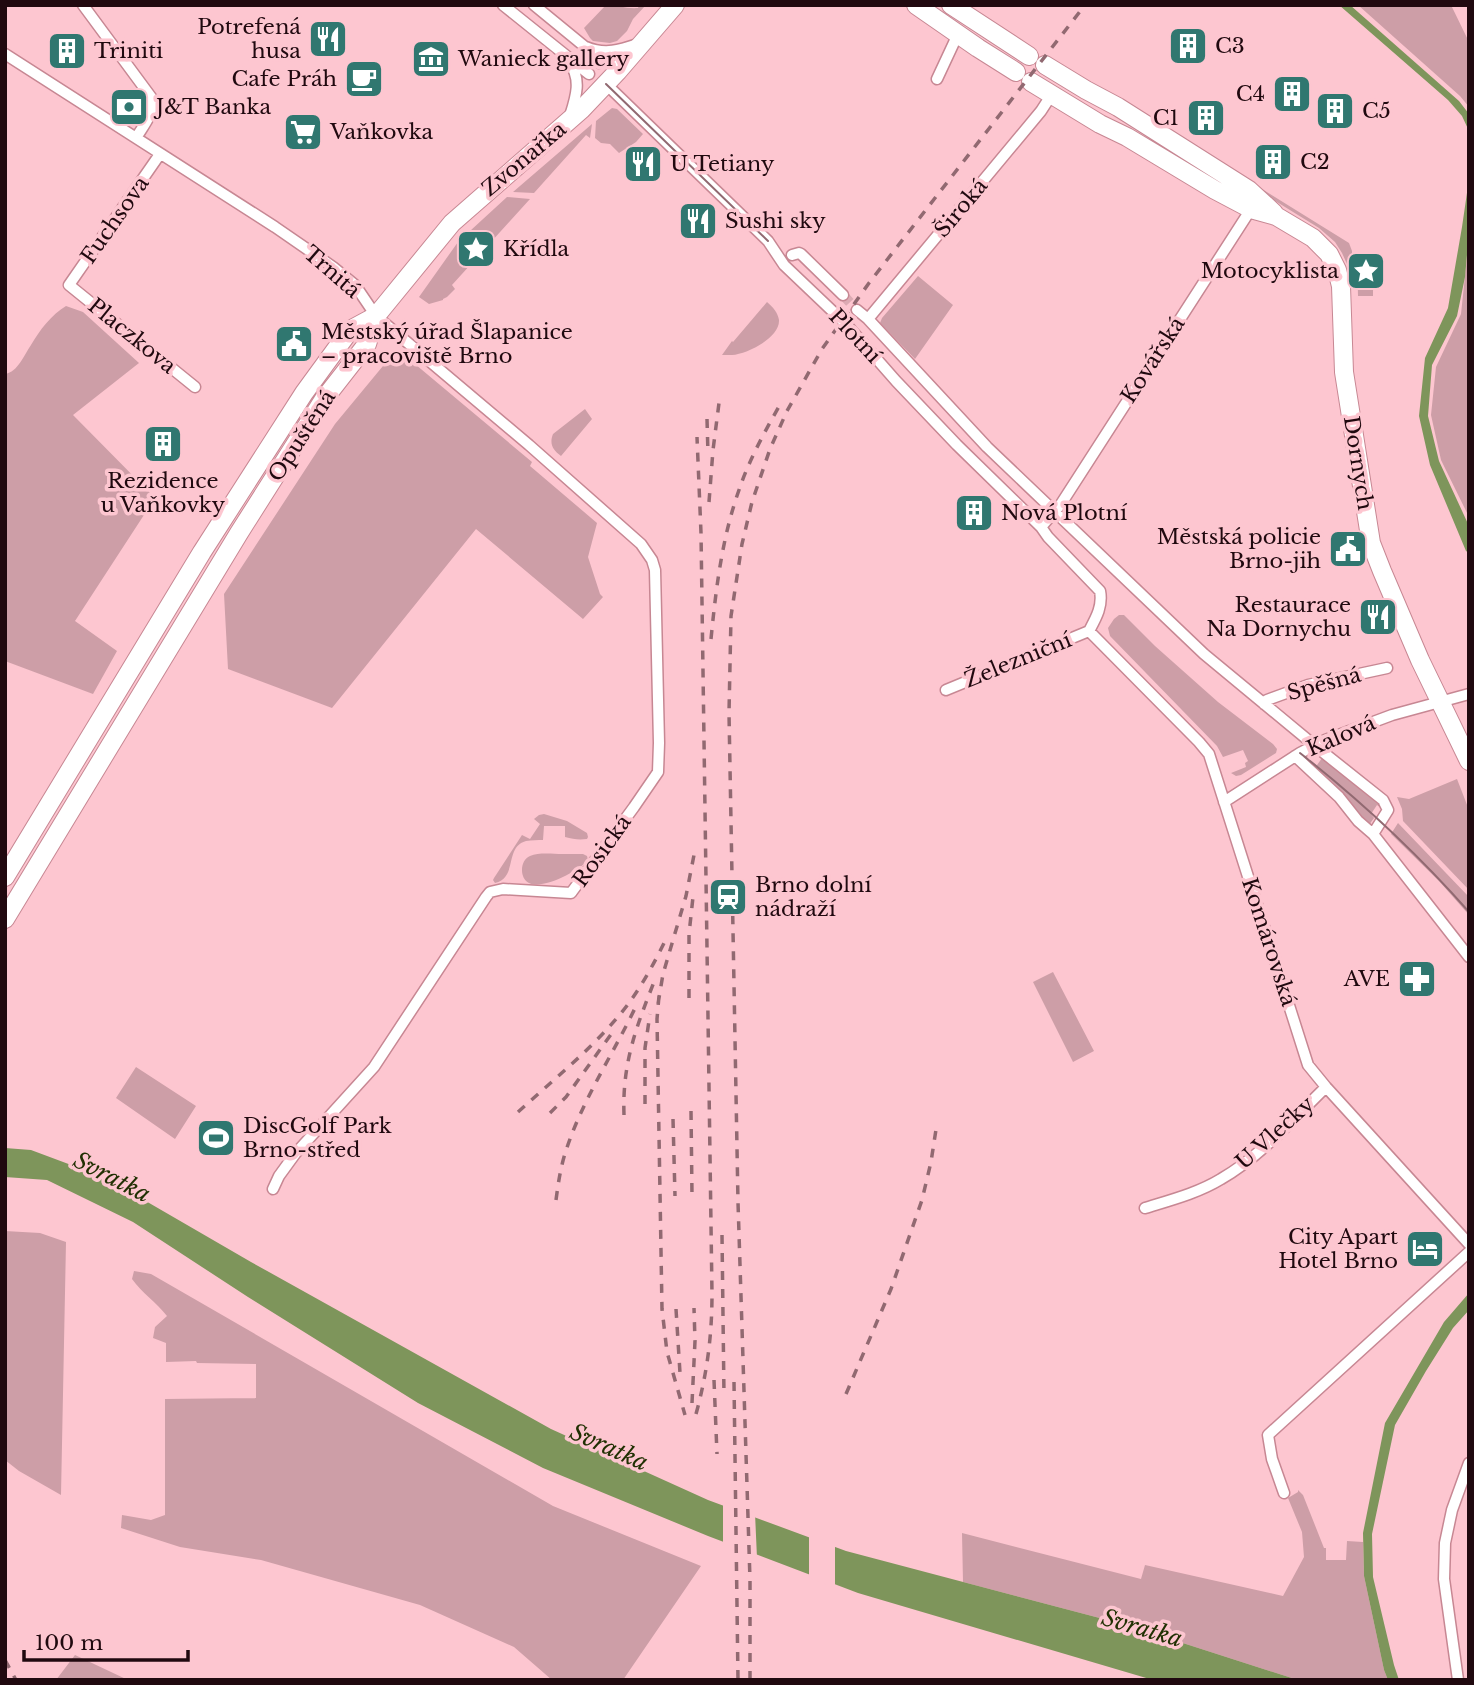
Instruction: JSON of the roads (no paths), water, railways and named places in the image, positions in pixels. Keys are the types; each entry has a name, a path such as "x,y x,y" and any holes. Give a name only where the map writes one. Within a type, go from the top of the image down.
{"main road":[{"name":"Zvonařka","path":"376,316 456,218 569,122 675,5"},
{"name":"Dornych","path":"916,5 1023,77 1100,124 1127,137 1214,190 1251,209 1276,216 1307,233 1323,246 1339,275 1342,291 1344,372 1371,543 1415,648 1469,761"},
{"name":"Dornych","path":"951,5 1248,190 1276,216"},
{"name":"Opuštěná","path":"5,877 207,544 304,393 350,330 376,316"},
{"name":"Opuštěná","path":"5,919 239,533 324,399 366,344 376,316"}],"street":[{"path":"83,5 151,97 151,114 136,138"},
{"path":"503,5 589,74"},
{"path":"534,5 584,46 599,63"},
{"path":"937,79 958,34"},
{"path":"584,46 599,52 612,52 641,43"},
{"name":"Trnitá","path":"5,54 333,267 355,285 376,316 529,445 636,540"},
{"path":"565,57 578,80 569,122"},
{"name":"Plotní","path":"606,84 768,241 784,265 846,324 957,445 1041,527 1100,591"},
{"name":"Široká","path":"868,318 1041,111 1052,94"},
{"name":"Fuchsova","path":"69,285 160,154"},
{"name":"Kovářská","path":"1041,527 1056,512 1251,209"},
{"name":"Plotní","path":"792,255 801,254 843,295"},
{"name":"Placzkova","path":"69,285 195,387"},
{"name":"Plotní","path":"857,310 868,318 954,412 1204,654 1386,804 1387,813 1373,835"},
{"name":"Rosická","path":"273,1189 290,1161 374,1067 490,892 503,889 571,892 658,772 656,579 652,560 636,540"},
{"name":"Železniční","path":"946,690 1089,631 1098,613 1102,598 1100,591"},
{"name":"Komárovská","path":"1089,631 1205,748 1308,1065 1469,1244"},
{"name":"Spěšná","path":"1264,704 1267,700 1289,691 1318,682 1387,668"},
{"name":"Kalová","path":"1224,802 1314,745 1392,715 1469,694"},
{"path":"1295,756 1339,797 1373,835 1469,957"},
{"name":"U Vlečky","path":"1145,1208 1220,1180 1253,1157 1326,1087"},
{"path":"1284,1493 1272,1459 1268,1435 1467,1258"},
{"path":"1458,1680 1444,1579 1445,1543 1452,1510 1469,1463"}],"tunnel":[{"path":"843,295 857,310"}],"tram line":[{"path":"606,84 768,241"},
{"path":"1300,753 1388,828 1469,912"}],"railway":[{"path":"750,1680 750,1580 738,1202 729,713 731,616 742,544 752,502 770,449 787,411 822,349 869,283 1085,5"},
{"path":"709,502 719,403"},
{"path":"711,639 720,563 733,508 752,457 781,403"},
{"path":"707,419 708,454"},
{"path":"696,1414 708,1355 712,1294 701,533 697,437"},
{"path":"658,1004 663,974 686,896 694,855"},
{"path":"689,998 689,934 693,897"},
{"path":"518,1112 606,1031 631,1000 666,939"},
{"path":"624,1115 628,1061 656,977"},
{"path":"659,996 657,1019 662,1309 667,1352 685,1415"},
{"path":"556,1200 564,1157 579,1117 637,1004"},
{"path":"645,1104 645,1048 650,1014"},
{"path":"550,1113 566,1097 612,1033"},
{"path":"691,1111 692,1195"},
{"path":"673,1119 675,1196"},
{"path":"846,1394 891,1289 922,1200 937,1123"},
{"path":"722,1235 724,1396"},
{"path":"692,1403 694,1308"},
{"path":"676,1309 680,1373"},
{"path":"714,1380 717,1454"},
{"path":"734,1382 738,1680"},
{"path":"5,1660 16,1680"}],"place":[{"name":"Potrefená husa","path":"328,39"},
{"name":"C3","path":"1188,46"},
{"name":"Triniti","path":"67,51"},
{"name":"Wanieck gallery","path":"431,59"},
{"name":"Cafe Práh","path":"364,79"},
{"name":"C4","path":"1292,94"},
{"name":"J&T Banka","path":"129,107"},
{"name":"C5","path":"1335,111"},
{"name":"C1","path":"1206,118"},
{"name":"Vaňkovka","path":"303,132"},
{"name":"C2","path":"1273,162"},
{"name":"U Tetiany","path":"643,164"},
{"name":"Sushi sky","path":"698,221"},
{"name":"Křídla","path":"476,249"},
{"name":"Motocyklista","path":"1366,271"},
{"name":"Městský úřad Šlapanice – pracoviště Brno","path":"294,344"},
{"name":"Rezidence u Vaňkovky","path":"163,444"},
{"name":"Nová Plotní","path":"974,513"},
{"name":"Městská policie Brno-jih","path":"1348,549"},
{"name":"Restaurace Na Dornychu","path":"1378,617"},
{"name":"Brno dolní nádraží","path":"728,897"},
{"name":"AVE","path":"1417,979"},
{"name":"DiscGolf Park Brno-střed","path":"216,1138"},
{"name":"City Apart Hotel Brno","path":"1425,1249"}],"water label":[{"name":"Svratka","path":"112,1177"},
{"name":"Svratka","path":"609,1447"},
{"name":"Svratka","path":"1142,1628"}]}
